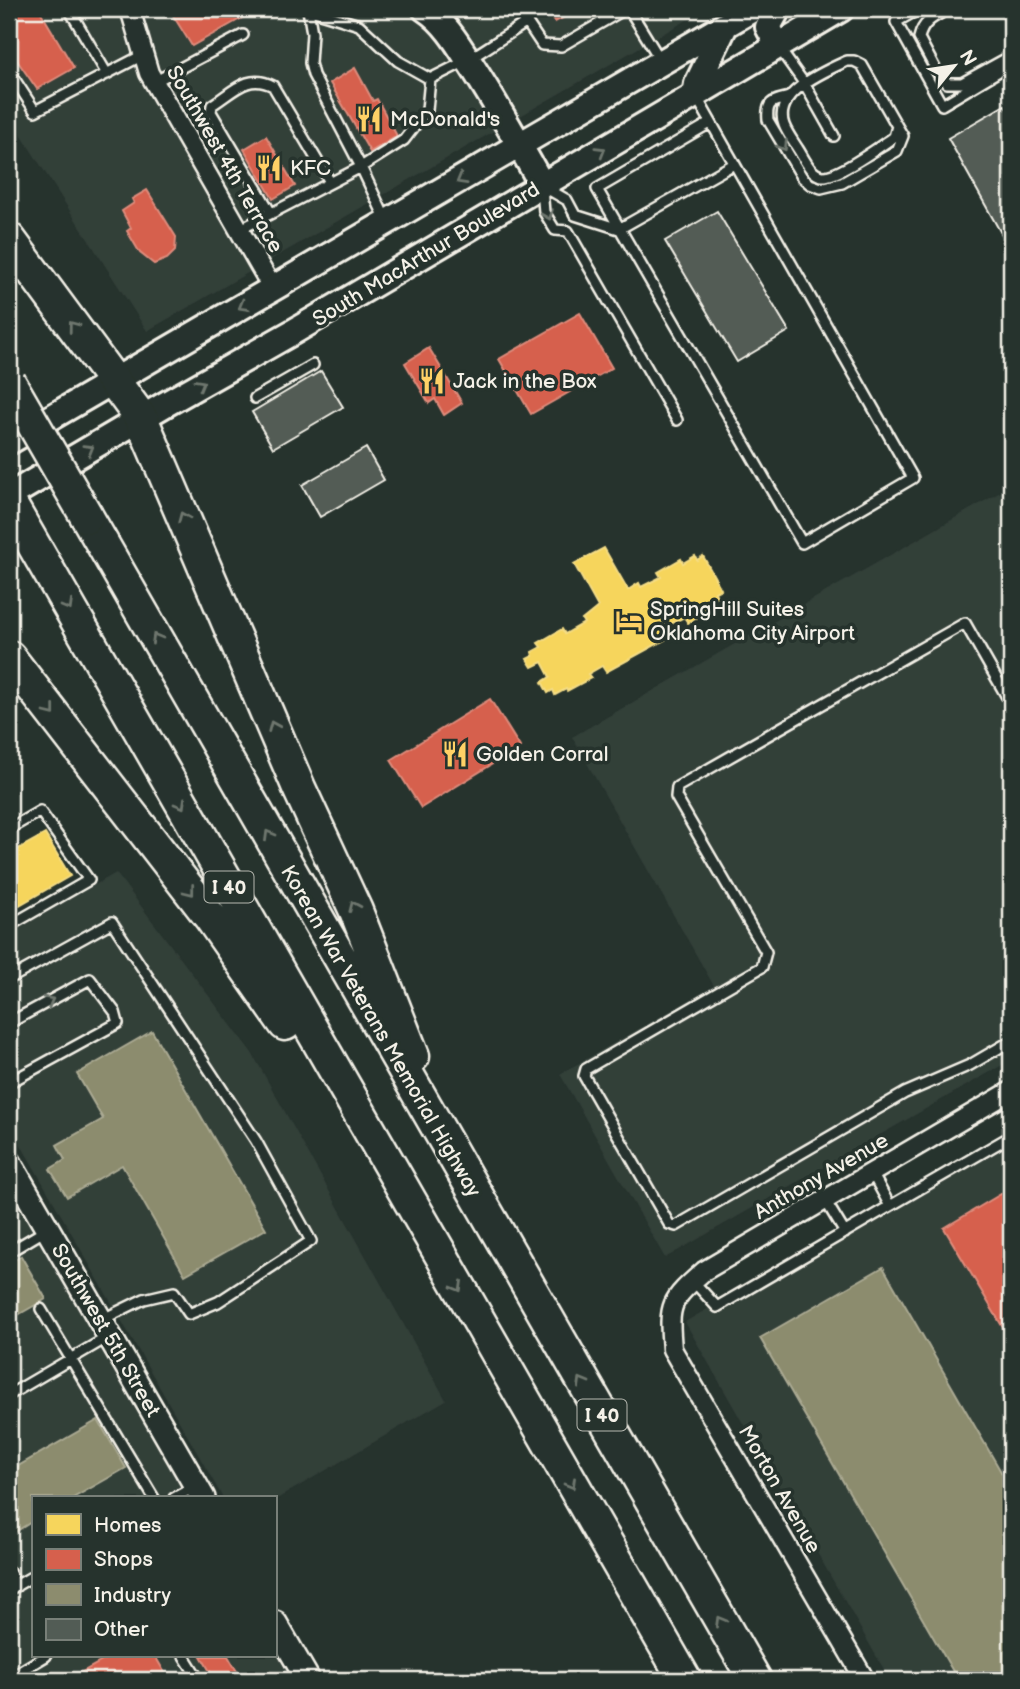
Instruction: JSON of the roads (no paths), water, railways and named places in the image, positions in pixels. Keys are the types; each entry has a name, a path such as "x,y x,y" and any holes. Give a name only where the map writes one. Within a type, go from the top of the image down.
{"highway":[{"path":"9,240 141,418 299,788 361,923 449,1149"},
{"name":"Korean War Veterans Memorial Highway","path":"9,382 755,1680"},
{"name":"I 40","path":"9,502 423,1228 685,1680"},
{"path":"9,657 240,957 423,1228"}],"main road":[{"path":"425,9 435,15 468,60 542,186"},
{"path":"9,442 753,9"},
{"path":"778,9 768,27 778,46"},
{"name":"South MacArthur Boulevard","path":"9,496 841,9"},
{"path":"695,95 696,84 726,25"}],"street":[{"name":"Southwest 4th Terrace","path":"130,9 154,82 273,289"},
{"name":"Anthony Avenue","path":"669,1316 677,1295 704,1271 1011,1091"},
{"name":"Southwest 5th Street","path":"9,1162 199,1492"},
{"name":"Morton Avenue","path":"669,1316 672,1349 865,1680"},
{"path":"276,1625 308,1680"}],"lane":[{"path":"69,9 107,74"},
{"path":"388,222 313,75 310,63 312,33 307,9 359,25 398,61 430,79"},
{"path":"518,9 541,45 561,46 627,9 662,62"},
{"path":"919,9 897,22 942,105 1011,64"},
{"path":"949,9 927,21 921,28 919,38 936,70 947,83 962,83 1011,56"},
{"path":"430,79 468,60 527,22"},
{"path":"154,82 243,35"},
{"path":"778,46 834,136"},
{"path":"9,72 34,111 143,55"},
{"path":"790,97 770,104 767,110 768,120 802,177 821,188 842,183 897,151 903,136 862,65 847,61 803,83 790,97 783,110 783,123 812,171 821,176 844,168 894,137 897,126"},
{"path":"271,213 211,112 212,104 248,82 260,79 273,86 330,183"},
{"path":"239,230 330,183 404,140 427,110 430,79"},
{"path":"695,95 914,478 802,543 597,189 710,123"},
{"path":"542,186 567,200 575,215 619,229 734,164"},
{"path":"542,186 544,212 555,230 568,231"},
{"path":"568,231 575,215"},
{"path":"568,231 677,420"},
{"path":"255,398 313,365"},
{"path":"1011,704 965,623 677,787 676,797 766,952 762,967 586,1069 584,1076 669,1224 676,1226 905,1093 970,1065 1011,1041"},
{"path":"9,829 40,811 89,880 9,926"},
{"path":"9,979 112,922 256,1141 311,1241 218,1302 189,1314 174,1292 144,1298 104,1328 71,1358 9,1395"},
{"path":"9,1023 90,979 115,1012 118,1023 14,1080 9,1070"},
{"path":"693,1281 717,1307 1011,1136"},
{"path":"872,1173 890,1206"},
{"path":"825,1200 845,1233"},
{"path":"9,1252 47,1229"},
{"path":"41,1308 153,1496"},
{"path":"9,1572 13,1588 32,1578"},
{"path":"9,1678 43,1658"},
{"path":"185,1658 199,1680"}],"place":[{"name":"McDonald's","path":"369,119"},
{"name":"KFC","path":"269,168"},
{"name":"Jack in the Box","path":"432,381"},
{"name":"SpringHill Suites Oklahoma City Airport","path":"629,621"},
{"name":"Golden Corral","path":"455,754"}]}
